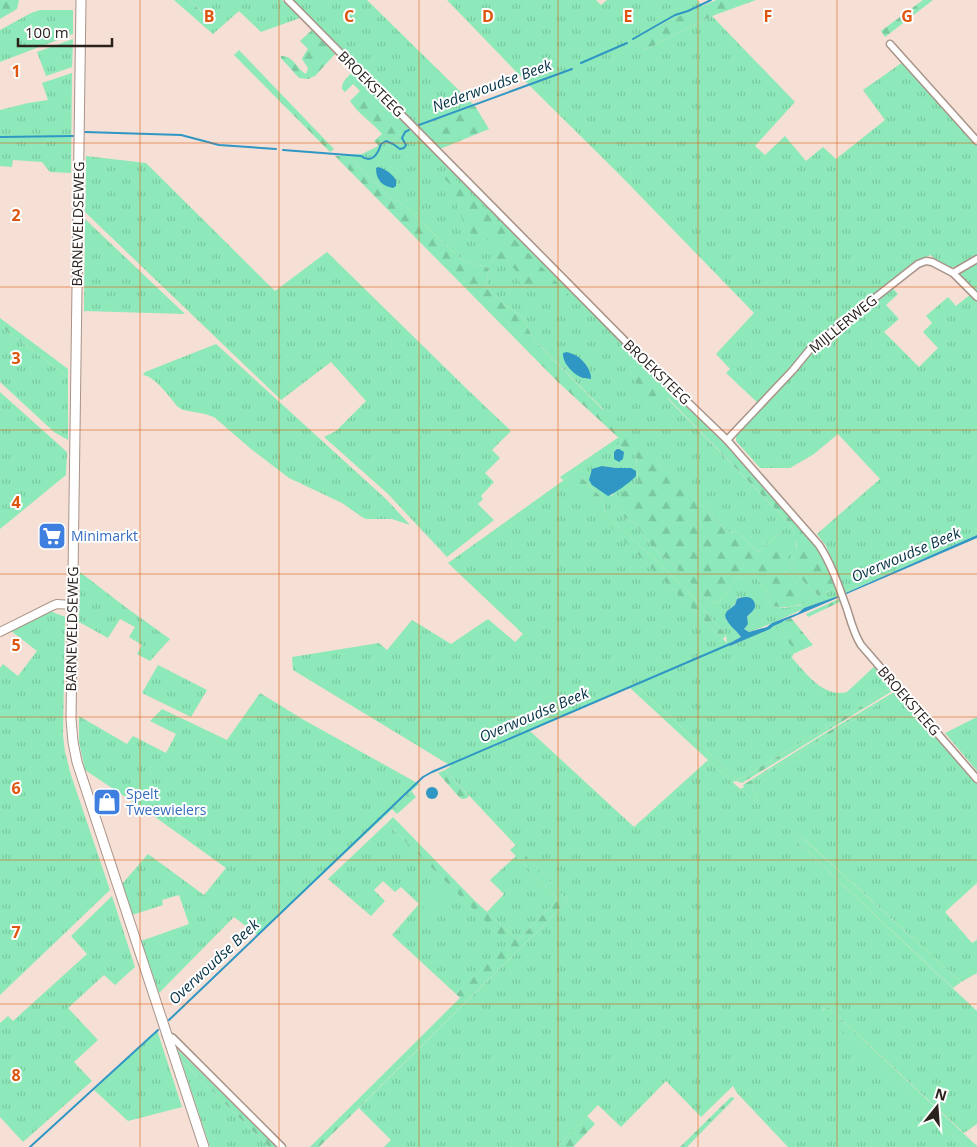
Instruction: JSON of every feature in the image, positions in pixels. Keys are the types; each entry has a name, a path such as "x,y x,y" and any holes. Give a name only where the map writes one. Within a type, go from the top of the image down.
{"main road":[{"name":"BARNEVELDSEWEG","path":"81,0 72,605 71,719 73,742 77,762 204,1147"}],"street":[{"name":"BROEKSTEEG","path":"288,0 633,349 727,440 819,545 833,572 855,634 861,645 977,779"},
{"path":"890,44 977,141"},
{"path":"953,273 977,259"},
{"name":"MIJLLERWEG","path":"727,440 812,348 918,264 926,261 932,262 953,273 977,297"},
{"path":"0,632 57,604 72,605"},
{"path":"166,1035 173,1038 282,1147"}],"green space":[{"path":"0,0 19,0 17,9 0,19"},
{"path":"174,0 189,0 213,22 207,29"},
{"path":"189,0 282,0 300,18 261,32 239,11 213,34 207,29 213,21"},
{"path":"292,0 367,0 475,106 418,127"},
{"path":"447,0 596,0 601,5 607,0 697,0 703,6 633,39 645,50 712,16 795,102 755,146 765,155 785,136 806,161 823,147 836,159 885,120 863,90 903,62 977,145 977,255 953,267 943,265 931,255 920,260 808,347 800,359 759,404 726,373 730,369 716,354 754,313"},
{"path":"716,0 756,0 712,16 645,50 633,39 664,23"},
{"path":"923,0 933,0 885,37 881,31"},
{"path":"40,10 73,10 73,34 0,62 0,30"},
{"path":"312,30 335,54 315,76 308,79 299,78 281,56 292,60 306,74 308,68 302,59 308,49 300,41"},
{"path":"73,39 72,67 46,76 37,52"},
{"path":"239,50 334,149 330,152 234,55"},
{"path":"353,72 411,130 379,146 374,141 382,134 350,101 360,91 353,84 345,92 342,89 344,81"},
{"path":"72,73 71,173 50,172 42,162 13,160 12,167 0,166 0,110 48,100 42,83"},
{"path":"475,106 489,129 440,149 418,127 459,111"},
{"path":"411,130 675,392 668,399 790,524 796,537 796,553 791,566 809,588 819,596 836,588 841,595 749,632 744,629 747,624 747,617 754,609 740,597 735,605 727,611 726,620 741,637 728,644 730,646 774,625 795,649 792,658 809,677 823,688 838,693 847,692 877,664 894,686 738,780 636,685 530,731 634,827 708,760 757,804 753,781 900,691 977,781 977,883 945,912 972,943 977,940 977,973 961,982 802,837 797,842 977,1011 977,1124 964,1133 827,1006 822,1011 965,1147 788,1147 737,1093 733,1086 701,1117 666,1081 621,1127 598,1105 557,1147 384,1147 391,1140 359,1108 568,901 445,770 451,766 293,670 292,657 379,643 387,650 412,620 451,644 488,619 515,642 523,634 448,563 564,480 727,643 726,635 688,591 623,530 605,516 604,500 582,478 582,467 563,480 560,477 619,437 621,440 616,449 623,447 636,454 638,481 614,500 622,516 636,524 654,549 674,565 705,598 718,604 735,579 753,574 766,589 771,606 785,608 801,605 802,591 792,576 785,572 781,532 758,552 737,531 728,532 534,340 522,316 505,305 486,287 489,268 462,260 400,202 391,198 348,155 362,154","holes":["602,466 631,468 618,489 611,496"]},
{"path":"348,155 391,198 400,202 462,260 489,268 486,287 505,305 522,316 534,340 603,410 604,407 728,532 737,531 758,552 781,532 789,555 785,562 785,572 802,586 802,591 807,593 807,601 789,607 771,606 766,589 753,574 735,579 718,604 705,598 674,565 654,549 636,524 622,516 613,500 638,481 636,454 634,453 630,458 625,454 623,447 615,449 621,440 557,381 335,156"},
{"path":"86,156 146,163 275,291 327,252 511,431 492,450 500,458 485,473 494,482 481,496 483,499 478,504 494,520 447,557 388,494 324,437 336,431 366,401 331,362 281,400 85,212"},
{"path":"445,172 448,172 569,295 558,297 538,285 524,294 515,269 497,260 496,240 481,240 467,231 458,209 454,192 445,179"},
{"path":"85,219 185,314 84,311"},
{"path":"977,261 977,293 960,276 961,272"},
{"path":"892,288 898,294 886,305 899,319 884,332 919,367 938,348 923,332 932,323 926,316 948,297 956,306 971,294 977,300 977,535 845,593 826,546 817,534 880,479 838,434 814,454 790,468 760,468 736,441 736,436 790,379 816,346"},
{"path":"0,318 68,369 68,377 0,326"},
{"path":"0,326 68,377 68,440 54,432 0,382"},
{"path":"216,344 387,500 410,525 392,519 366,519 342,503 289,478 214,417 183,410 178,407 157,383 148,376 143,375 145,372"},
{"path":"639,364 669,390 657,396 646,397 635,377"},
{"path":"0,392 67,452 66,475 0,529"},
{"path":"675,392 703,417 820,549 833,576 836,588 819,596 809,588 791,566 796,545 795,536 790,524 668,398"},
{"path":"583,466 582,478 604,500 605,516 623,530 688,591 726,635 723,639 563,480"},
{"path":"80,572 170,639 150,661 137,654 142,645 129,637 135,627 120,619 108,638 79,622"},
{"path":"841,598 842,601 808,617 806,614"},
{"path":"50,611 65,617 63,735 65,752 110,890 0,995 0,668 3,664 18,676 37,651 11,631"},
{"path":"791,618 813,645 793,654 794,649 774,625"},
{"path":"158,665 207,690 191,717 142,693"},
{"path":"636,685 738,780 894,686 897,688 742,783 732,782 629,687"},
{"path":"899,689 900,691 753,781 757,804 740,789 744,787 743,785 816,739"},
{"path":"260,693 304,720 419,784 258,935 234,917 159,993 141,941 189,924 179,895 162,900 163,905 132,915 122,884 148,854 204,895 226,868 151,814 85,770 79,742 79,716 127,744 133,736 166,753 176,734 150,721 162,709 227,740"},
{"path":"977,717 977,771 945,733"},
{"path":"445,770 468,797 460,798 438,773"},
{"path":"411,791 416,797 397,814 392,809"},
{"path":"393,817 475,901 518,940 558,899 510,850 516,845 568,901 319,1147 310,1147 460,998 456,994 508,944 387,823"},
{"path":"387,823 509,944 456,994 392,935 419,904 401,887 395,892 383,881 374,890 385,901 371,916 328,879"},
{"path":"802,837 961,982 953,988 797,842"},
{"path":"516,856 558,899 518,940 487,912 504,894 490,880"},
{"path":"444,880 457,892 432,917 420,904"},
{"path":"112,896 135,967 115,985 104,975 68,1008 98,1040 74,1062 92,1081 23,1142 0,1117 0,1023 8,1016 13,1021 87,954 71,936"},
{"path":"827,1006 977,1147 965,1147 822,1012"},
{"path":"157,1030 182,1107 128,1121 94,1090"},
{"path":"177,1049 277,1147 269,1147 181,1060"},
{"path":"181,1060 269,1147 210,1147"},
{"path":"731,1097 735,1098 687,1147 680,1147"},
{"path":"587,1116 595,1124 573,1147 557,1147"}],"water":[{"path":"378,167 386,170 393,176 396,180 396,186 393,188 389,187 380,182 376,172"},
{"path":"567,352 584,362 590,372 591,379 583,378 569,368 563,357 563,353"},
{"path":"617,449 624,452 623,459 619,462 614,459 614,452"},
{"path":"602,466 631,468 636,471 636,476 608,496 592,485 589,480 592,469"},
{"path":"977,535 977,538 774,625 770,629 730,646 728,644 741,637 727,621 725,615 735,605 737,599 748,597 754,602 755,607 747,617 748,624 744,629 749,632 767,627 772,623 798,613 804,608 841,595"},
{"path":"430,787 434,787 438,793 434,799 430,799 426,795 426,791"}],"waterway":[{"name":"Nederwoudse Beek","path":"633,39 675,15 711,0"},
{"name":"Nederwoudse Beek","path":"581,63 627,43"},
{"name":"Nederwoudse Beek","path":"419,125 572,69"},
{"name":"Nederwoudse Beek","path":"283,150 361,156 368,159 374,157 381,144 386,141 400,149 404,148 406,145 402,138 405,132 409,130"},
{"name":"Nederwoudse Beek","path":"85,132 181,135 219,145 276,149"},
{"name":"Nederwoudse Beek","path":"0,137 73,136"},
{"name":"Overwoudse Beek","path":"771,626 782,621"},
{"name":"Overwoudse Beek","path":"169,1020 423,777 730,644"},
{"name":"Overwoudse Beek","path":"30,1147 158,1030"}],"place":[{"name":"Minimarkt","path":"52,536"},
{"name":"Spelt Tweewielers","path":"107,802"}]}
